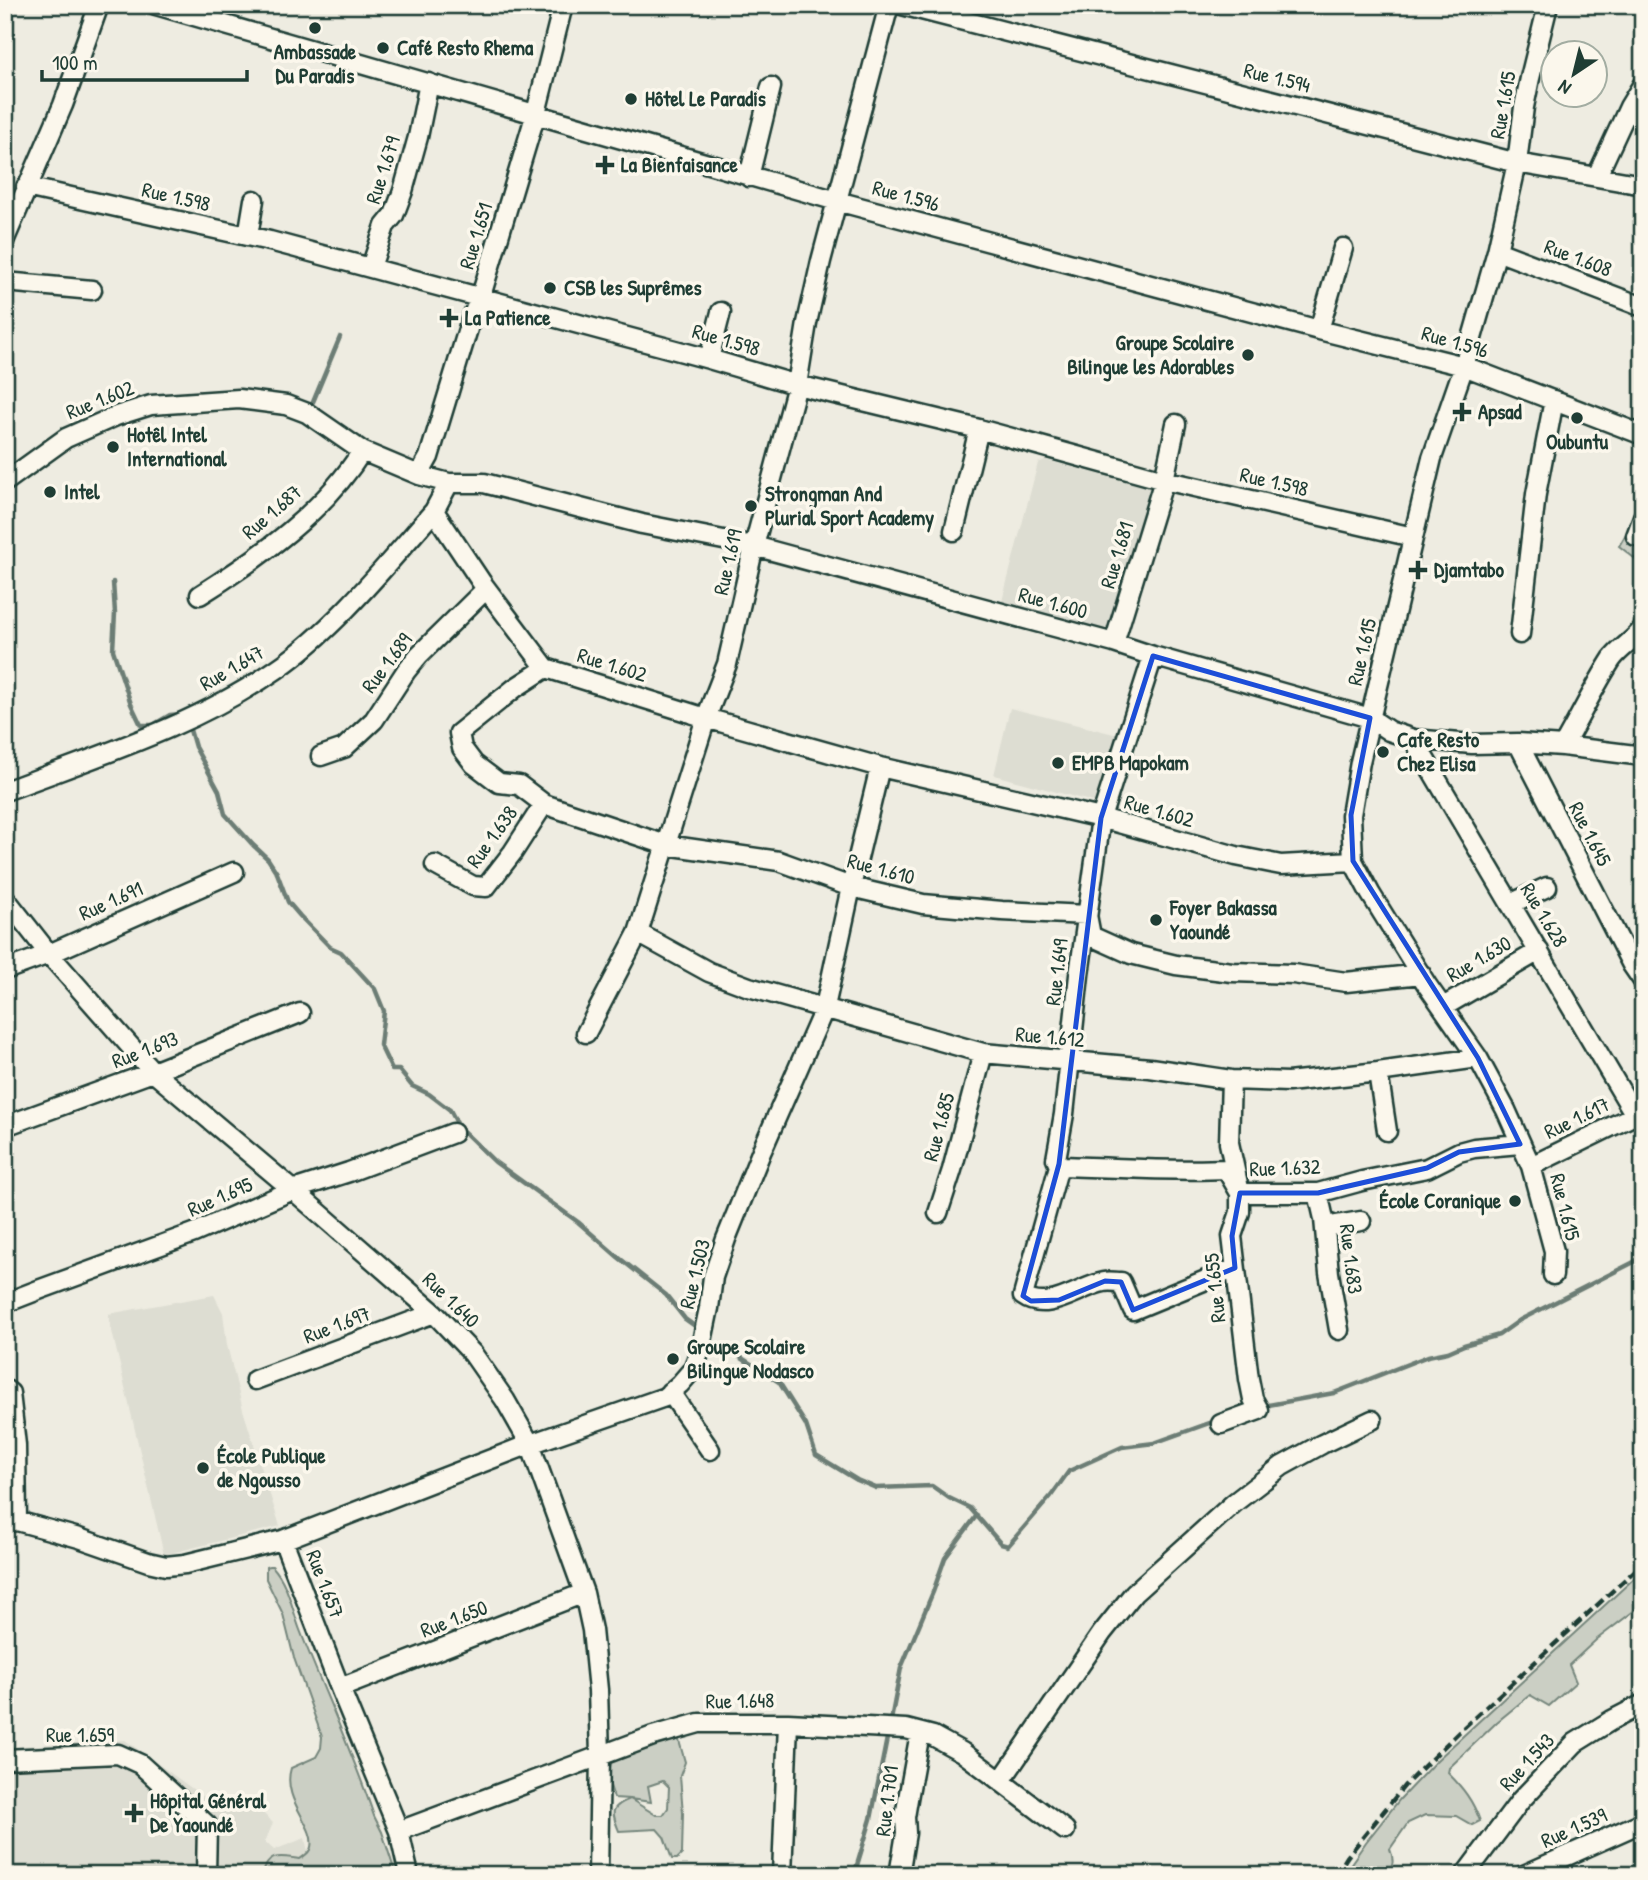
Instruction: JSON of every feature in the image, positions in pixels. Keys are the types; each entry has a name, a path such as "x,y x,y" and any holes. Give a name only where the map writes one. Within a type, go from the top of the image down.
{"street":[{"path":"5,239 63,105 99,5"},
{"name":"Rue 1.596","path":"156,5 536,113 749,177 1319,330 1464,366 1643,435"},
{"name":"Rue 1.651","path":"419,475 429,457 458,356 481,296 536,113 563,5"},
{"name":"Rue 1.619","path":"586,1033 638,933 706,718 727,664 754,546 797,385 807,323 889,5"},
{"name":"Rue 1.594","path":"902,5 1517,163 1643,185"},
{"name":"Rue 1.615","path":"1548,5 1524,107 1517,163 1497,251 1464,366 1432,458 1370,718 1350,815 1353,861 1421,974 1478,1058 1506,1110 1531,1166 1554,1251 1553,1275"},
{"name":"Rue 1.679","path":"371,267 385,226 394,215 403,191 429,83"},
{"path":"1597,176 1629,107 1643,84"},
{"path":"749,177 771,87"},
{"name":"Rue 1.598","path":"26,187 248,236 371,267 797,385 979,429 1164,480 1413,537"},
{"path":"248,236 254,200"},
{"path":"1319,330 1343,248"},
{"name":"Rue 1.608","path":"1497,251 1643,307"},
{"path":"5,282 92,290"},
{"path":"709,359 721,312"},
{"name":"Rue 1.602","path":"7,475 66,438 116,416 151,405 239,399 286,405 307,413 362,451 419,475 449,483"},
{"path":"1520,634 1536,494 1554,400"},
{"name":"Rue 1.681","path":"1114,643 1164,480 1176,424"},
{"path":"954,531 979,429"},
{"name":"Rue 1.687","path":"200,595 291,530 353,466 362,451"},
{"path":"434,511 449,483"},
{"name":"Rue 1.600","path":"449,483 484,483 642,524 754,546 1114,643 1370,718 1389,731 1413,739 1472,744 1563,746 1643,756"},
{"name":"Rue 1.602","path":"434,511 486,589 546,668 706,718 880,767 1101,818 1236,856 1281,865 1353,861"},
{"name":"Rue 1.647","path":"5,791 179,724 277,669 334,620 434,511"},
{"path":"1636,536 1643,517"},
{"name":"Rue 1.689","path":"321,756 344,748 374,720 419,655 486,589"},
{"path":"1563,746 1613,659 1643,628"},
{"name":"Rue 1.649","path":"1153,656 1101,818 1064,1114 1056,1158 1059,1166 1023,1296 1031,1301 1059,1300 1105,1281 1121,1282 1133,1310 1235,1268"},
{"name":"Rue 1.610","path":"546,668 515,688 459,733 462,748 474,764 499,783 519,785 544,804 666,845 779,861 851,887 923,904 1002,912 1087,915"},
{"name":"Rue 1.628","path":"1413,739 1510,904 1639,1113"},
{"name":"Rue 1.645","path":"1518,743 1632,965 1643,981"},
{"name":"Rue 1.503","path":"284,1540 530,1444 665,1397 693,1369 709,1308 713,1278 726,1239 825,1007 880,767"},
{"name":"Rue 1.638","path":"435,865 473,886 486,887 544,804"},
{"name":"Rue 1.691","path":"5,970 49,954 234,872"},
{"path":"1510,904 1547,887"},
{"name":"Rue 1.640","path":"5,898 49,954 153,1072 434,1313 473,1354 505,1400 530,1444 584,1593 592,1630 598,1690 600,1755 598,1875"},
{"path":"1087,915 1091,936 1131,954 1176,965 1232,972 1293,974 1346,982 1421,974"},
{"name":"Rue 1.612","path":"638,933 709,972 749,987 982,1053 1150,1068 1231,1080 1288,1082 1478,1058"},
{"name":"Rue 1.630","path":"1443,1007 1539,951"},
{"name":"Rue 1.693","path":"5,1126 153,1072 300,1013"},
{"name":"Rue 1.685","path":"938,1213 982,1053"},
{"path":"1378,1072 1387,1131"},
{"name":"Rue 1.655","path":"1221,1424 1259,1410 1253,1399 1249,1379 1232,1236 1240,1212 1240,1193 1228,1143 1231,1080"},
{"name":"Rue 1.617","path":"1531,1166 1639,1113"},
{"name":"Rue 1.695","path":"5,1303 194,1233 293,1190 453,1133"},
{"name":"Rue 1.632","path":"1059,1166 1197,1171 1226,1169 1240,1193 1318,1193 1427,1168 1459,1152 1474,1148 1520,1144"},
{"name":"Rue 1.683","path":"1318,1193 1339,1330"},
{"path":"1325,1227 1361,1221"},
{"name":"Rue 1.697","path":"255,1380 434,1313"},
{"path":"5,1389 10,1393 16,1444 11,1522"},
{"path":"670,1392 710,1450"},
{"path":"1001,1781 1102,1633 1134,1593 1234,1503 1282,1466 1372,1420"},
{"name":"Rue 1.657","path":"11,1522 79,1538 166,1566 185,1564 284,1540 340,1688 399,1831 409,1875"},
{"name":"Rue 1.650","path":"340,1688 584,1593"},
{"name":"Rue 1.543","path":"1465,1875 1521,1800 1575,1744 1643,1704"},
{"name":"Rue 1.648","path":"399,1831 600,1755 699,1723 788,1723 906,1729 933,1736 962,1752 1066,1829"},
{"path":"782,1875 788,1723"},
{"name":"Rue 1.701","path":"899,1875 906,1833 905,1817 920,1733"},
{"name":"Rue 1.659","path":"5,1759 118,1754 140,1764 207,1825 206,1875"},
{"name":"Rue 1.539","path":"1524,1875 1643,1822"}],"highlighted area":[{"path":"1153,656 1370,718 1351,815 1353,861 1478,1058 1520,1144 1459,1152 1427,1168 1318,1193 1240,1193 1232,1236 1235,1268 1133,1310 1121,1282 1105,1281 1059,1300 1031,1301 1023,1296 1059,1164 1101,818"}],"shaded area":[{"path":"1045,460 1155,489 1113,632 1002,601 1038,463"},
{"path":"1643,497 1643,565 1619,546 1638,513"},
{"name":"EMPB Mapokam","path":"1010,708 1126,737 1108,806 994,775"},
{"name":"École Publique de Ngousso","path":"214,1295 223,1313 227,1345 243,1410 280,1526 164,1555 108,1314"},
{"path":"272,1566 286,1588 300,1630 382,1832 396,1875 263,1875 265,1867 272,1859 300,1859 310,1849 309,1830 294,1802 289,1780 291,1768 316,1757 321,1748 322,1737 294,1658 283,1614 266,1579 266,1567"},
{"path":"1643,1570 1643,1604 1596,1640 1569,1665 1576,1682 1549,1706 1530,1695 1449,1768 1448,1773 1467,1795 1480,1821 1472,1825 1456,1816 1425,1815 1408,1823 1390,1849 1391,1869 1386,1875 1343,1875 1400,1799 1437,1760"},
{"path":"678,1737 685,1762 680,1776 682,1854 677,1859 672,1859 664,1837 657,1829 619,1831 614,1811 630,1799 614,1798 607,1776 613,1757","holes":["663,1781 669,1787 668,1808 663,1815 656,1815 630,1799 651,1802 648,1786"]},
{"name":"Hôpital Général De Yaoundé","path":"125,1740 212,1803 251,1801 273,1823 265,1842 274,1850 305,1838 313,1875 5,1875 5,1747"}],"waterway":[{"path":"313,402 340,337"},
{"path":"113,582 113,650 141,725 153,725 170,715 181,714"},
{"path":"188,723 195,747 219,791 225,814 268,859 277,873 288,902 330,947 341,952 375,989 384,1011 380,1045 392,1070 399,1070 412,1086 429,1094 450,1110 459,1127 495,1162 578,1222 666,1295 685,1319 699,1329"},
{"path":"1263,1406 1334,1393 1428,1356 1499,1335 1520,1320 1643,1255"},
{"path":"707,1340 723,1346 779,1382 806,1425 816,1455 857,1480 876,1488 932,1486 970,1508 1001,1544 1008,1546 1069,1471 1122,1447 1154,1443 1215,1421"},
{"path":"890,1725 901,1668 945,1558 977,1515"},
{"path":"854,1875 871,1819 888,1733"}],"railway":[{"path":"1336,1875 1347,1857 1405,1785 1643,1563"}],"place":[{"name":"Ambassade Du Paradis","path":"315,28"},
{"name":"Café Resto Rhema","path":"383,48"},
{"name":"Hôtel Le Paradis","path":"631,99"},
{"name":"La Bienfaisance","path":"605,165"},
{"name":"CSB les Suprêmes","path":"550,288"},
{"name":"La Patience","path":"449,318"},
{"name":"Groupe Scolaire Bilingue les Adorables","path":"1248,355"},
{"name":"Apsad","path":"1462,412"},
{"name":"Oubuntu","path":"1577,418"},
{"name":"Hotêl Intel International","path":"113,447"},
{"name":"Intel","path":"50,492"},
{"name":"Strongman And Plurial Sport Academy","path":"751,506"},
{"name":"Djamtabo","path":"1418,570"},
{"name":"Cafe Resto Chez Elisa","path":"1383,752"},
{"name":"EMPB Mapokam","path":"1058,763"},
{"name":"Foyer Bakassa Yaoundé","path":"1156,920"},
{"name":"École Coranique","path":"1515,1201"},
{"name":"Groupe Scolaire Bilingue Nodasco","path":"673,1359"},
{"name":"École Publique de Ngousso","path":"203,1468"},
{"name":"Hôpital Général De Yaoundé","path":"134,1813"}]}
